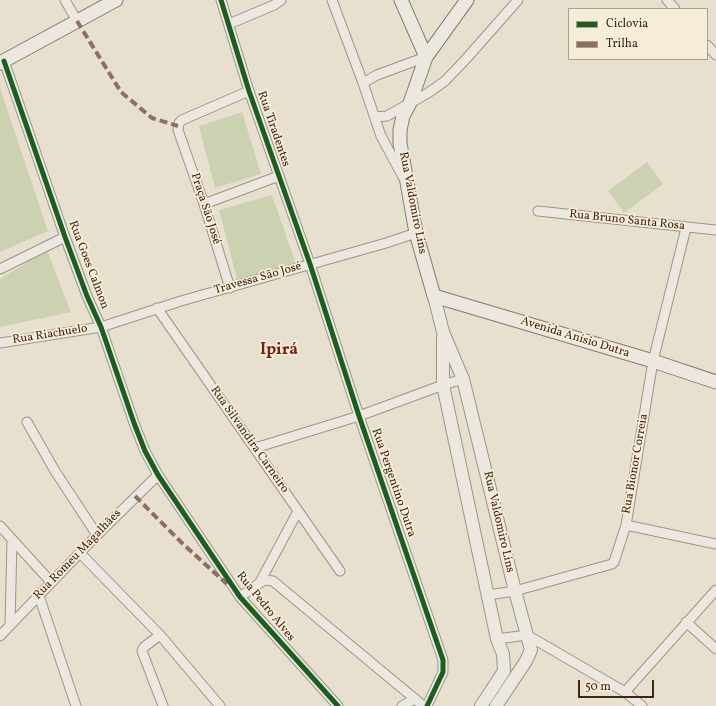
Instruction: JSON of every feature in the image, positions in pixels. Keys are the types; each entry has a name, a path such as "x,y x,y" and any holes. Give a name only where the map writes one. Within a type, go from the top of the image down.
{"main road":[{"path":"2,62 116,0"},
{"path":"402,0 426,57"},
{"name":"Rua Valdomiro Lins","path":"434,296 416,233 400,143 400,130 403,116 410,103 426,57 467,0"},
{"name":"Avenida Anísio Dutra","path":"434,296 653,361 716,382"}],"street":[{"path":"65,0 77,21"},
{"name":"Rua Tiradentes","path":"221,0 249,91 310,264"},
{"path":"228,24 274,5 281,0"},
{"path":"332,0 381,136 408,189"},
{"path":"375,117 387,116 428,93 445,81 518,0"},
{"path":"667,0 674,8"},
{"path":"708,46 716,55"},
{"path":"363,84 377,75 426,57"},
{"name":"Rua Goes Calmon","path":"2,62 88,296 101,327 134,423 145,451 158,475"},
{"name":"Praça São José","path":"230,288 204,204 178,130 179,123 182,120 249,91"},
{"path":"204,204 279,176"},
{"name":"Rua Bruno Santa Rosa","path":"538,211 716,230"},
{"name":"Rua Bionor Correia","path":"515,591 612,564 614,562 626,525 653,361 686,228"},
{"name":"Travessa São José","path":"101,327 157,308 416,233"},
{"path":"0,269 66,237"},
{"name":"Rua Pergentino Dutra","path":"310,264 359,416 443,660 443,672 427,706"},
{"name":"Rua Valdomiro Lins","path":"434,296 443,332 464,379 515,591 531,650 526,661 496,706"},
{"name":"Rua Silvandira Carneiro","path":"157,308 340,571"},
{"name":"Rua Riachuelo","path":"0,343 101,327"},
{"name":"Rua Valdomiro Lins","path":"443,332 443,385 497,639 503,654 504,671 481,706"},
{"path":"254,448 359,416 443,385 464,379"},
{"path":"27,422 96,535"},
{"name":"Rua Romeu Magalhães","path":"0,636 96,535 158,475"},
{"name":"Rua Pedro Alves","path":"158,475 240,597 338,706"},
{"path":"260,582 298,511"},
{"path":"626,525 716,544"},
{"path":"0,526 51,582"},
{"path":"10,625 12,540"},
{"path":"80,553 160,635 220,706"},
{"path":"240,597 264,580 273,581 423,706"},
{"path":"624,692 716,590"},
{"path":"488,595 515,591"},
{"path":"39,596 76,706"},
{"path":"686,622 716,649"},
{"path":"160,635 144,647 142,651 163,706"},
{"path":"497,639 527,635 624,692 642,706"},
{"path":"402,706 415,699"}],"green space":[{"path":"0,88 48,231 0,252"},
{"path":"242,112 261,174 215,188 199,126"},
{"path":"647,162 663,184 624,213 608,191"},
{"path":"272,195 296,264 238,283 219,210"},
{"path":"47,250 71,312 0,327 0,279"}],"marked path":[{"path":"77,21 121,92 152,118 178,126"},
{"path":"135,496 183,544 227,584"}],"cycle path":[{"path":"221,0 249,91 310,264 359,416 443,660 443,672 427,706"},
{"path":"4,61 65,237 87,296 101,327 145,451 158,475 240,597 338,706"}],"district":[{"name":"Ipirá","path":"279,351"}]}
